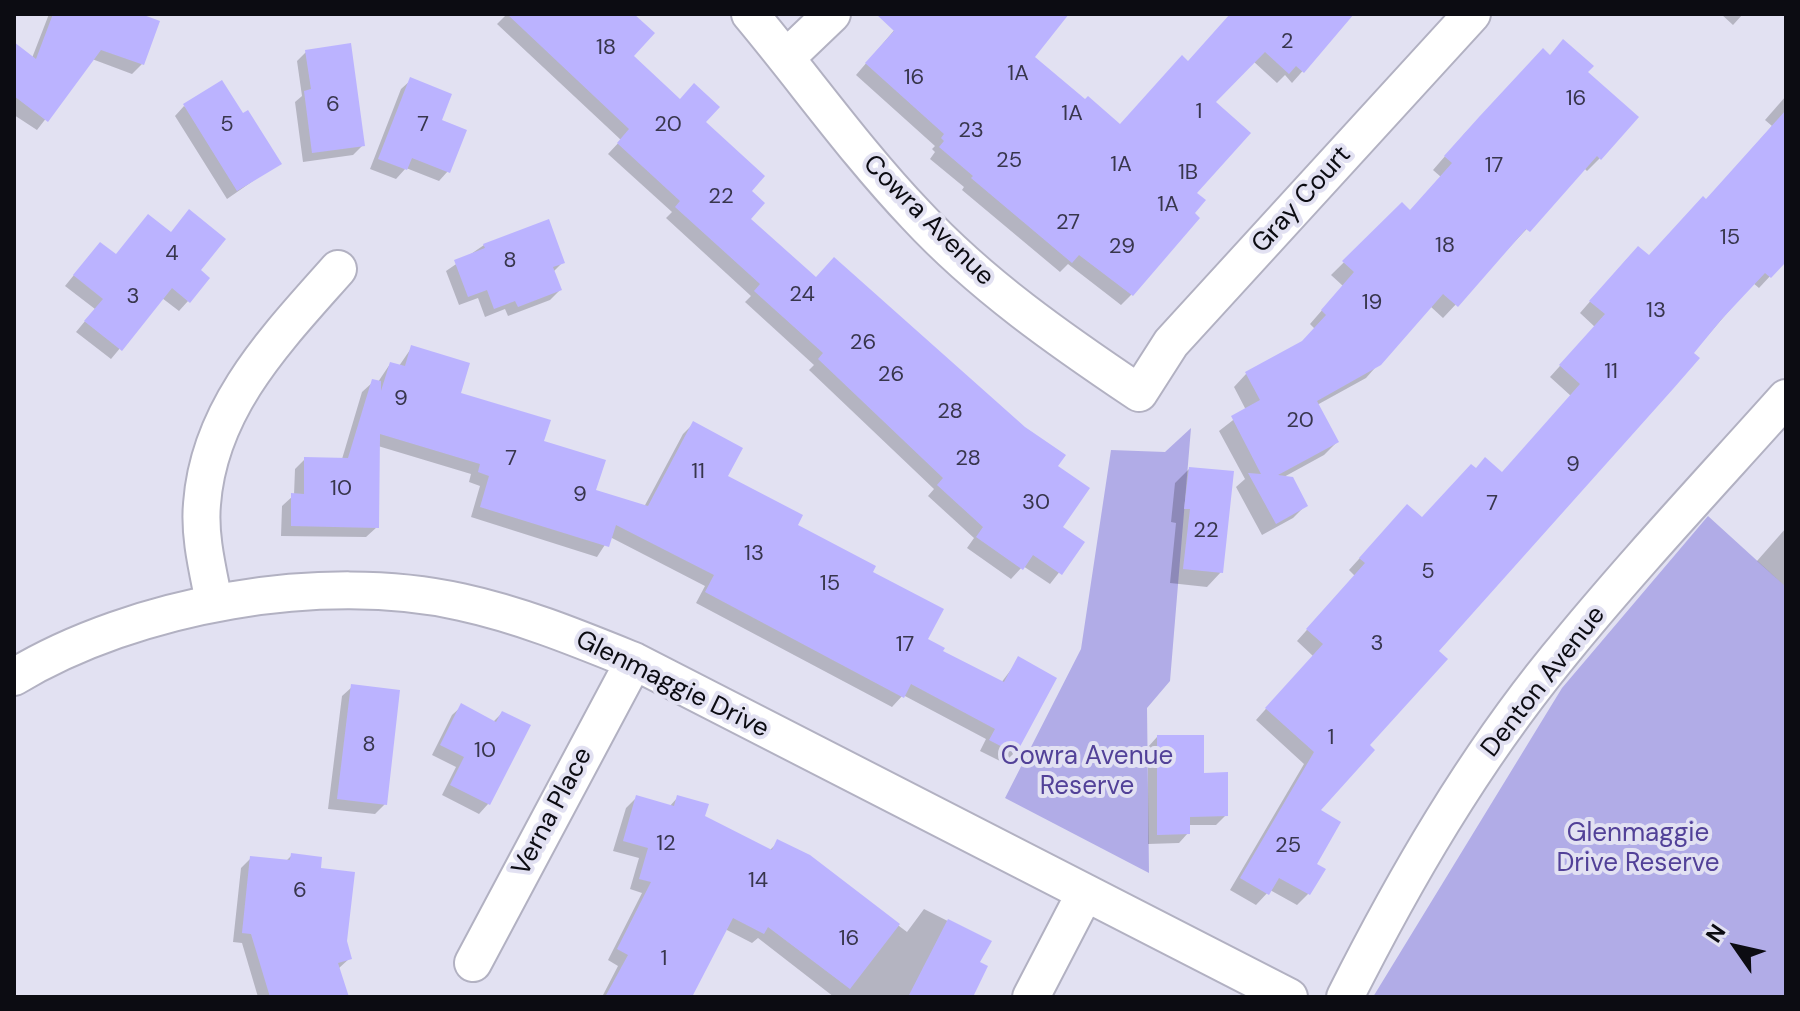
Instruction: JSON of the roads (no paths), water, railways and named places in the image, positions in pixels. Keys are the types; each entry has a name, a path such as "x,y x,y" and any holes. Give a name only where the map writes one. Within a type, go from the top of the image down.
{"street":[{"name":"Cowra Avenue","path":"750,14 854,147 918,218 1002,295 1139,393"},
{"path":"786,58 832,14"},
{"name":"Gray Court","path":"1139,393 1171,343 1472,14"},
{"path":"214,602 202,506 210,455 230,406 260,359 338,269"},
{"name":"Denton Avenue","path":"1345,997 1415,865 1495,741 1556,658 1786,398"},
{"name":"Glenmaggie Drive","path":"14,677 93,637 164,613 214,602 375,591 459,601 544,624 634,661 1084,895 1289,997"},
{"name":"Verna Place","path":"473,963 634,661"},
{"path":"1031,997 1084,895"}],"park label":[{"name":"Cowra Avenue Reserve","path":"1087,772"},
{"name":"Glenmaggie Drive Reserve","path":"1638,849"}]}
